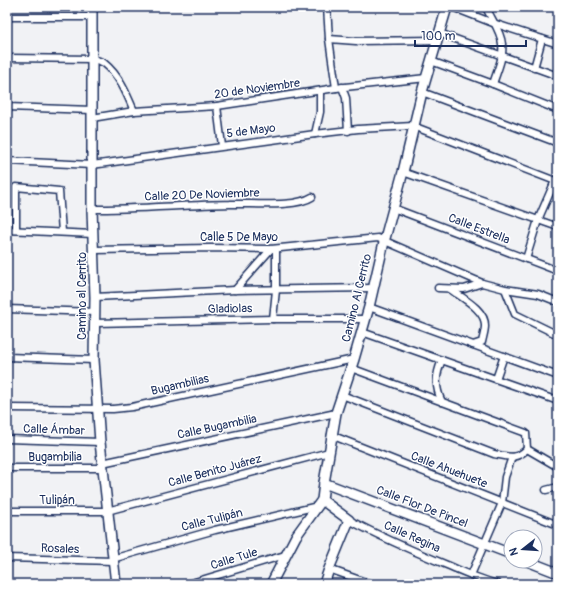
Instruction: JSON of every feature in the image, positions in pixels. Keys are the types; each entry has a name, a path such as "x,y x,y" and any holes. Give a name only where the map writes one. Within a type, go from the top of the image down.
{"main road":[{"name":"Camino al Cerrito","path":"92,7 92,208 95,297 94,360 102,466 116,584"},
{"name":"Camino Al Cerrito","path":"271,584 296,536 320,503 336,413 370,307 384,242 403,172 413,126 446,7"},
{"name":"Calle Flor De Pincel","path":"324,483 503,551"},
{"name":"Calle Regina","path":"320,503 349,520"},
{"path":"324,584 328,569 349,520"},
{"path":"543,567 558,573"}],"street":[{"path":"327,7 329,39 339,88 346,98 348,131"},
{"path":"452,7 494,23 558,44"},
{"path":"486,7 499,33 502,45 501,56 493,84"},
{"path":"7,17 92,17"},
{"path":"329,39 356,41 438,36 501,56 557,77"},
{"path":"534,68 542,39"},
{"path":"7,58 92,59 104,62 114,73 126,91 134,111"},
{"path":"431,61 558,110"},
{"name":"20 de Noviembre","path":"7,107 92,114 217,106 339,88 426,78"},
{"path":"315,134 320,112 320,91"},
{"path":"422,92 558,143"},
{"path":"217,106 222,146"},
{"path":"413,126 556,182 538,220 526,259"},
{"name":"5 de Mayo","path":"7,161 92,165 315,134 413,126"},
{"path":"403,172 418,176 558,227"},
{"path":"16,230 16,186 59,191 62,232"},
{"name":"Calle 20 De Noviembre","path":"92,208 117,209 230,204 290,204 312,197"},
{"name":"Calle Estrella","path":"393,208 558,271"},
{"path":"7,230 93,234"},
{"name":"Calle 5 De Mayo","path":"94,250 210,248 274,249 378,238 384,242 482,283 505,289 538,294 558,302"},
{"path":"235,290 274,249"},
{"path":"273,319 276,290 274,249"},
{"path":"438,288 469,288 482,283"},
{"path":"95,297 235,290 374,288"},
{"path":"450,288 481,312 485,319 486,327 482,342 473,345"},
{"path":"505,289 515,314 558,335"},
{"path":"370,307 558,376"},
{"path":"7,309 95,312"},
{"name":"Gladiolas","path":"95,323 273,319 366,319"},
{"path":"362,332 558,401"},
{"path":"496,379 504,356"},
{"path":"7,357 94,360"},
{"name":"Bugambilias","path":"7,408 113,409 132,407 354,359"},
{"path":"442,360 436,381 437,392 442,402"},
{"path":"342,395 494,454 512,457 520,456 527,449 526,433 351,368"},
{"name":"Calle Bugambilia","path":"102,466 336,413"},
{"name":"Calle Ahuehuete","path":"331,436 558,525"},
{"name":"Calle Ámbar","path":"7,439 100,442"},
{"path":"527,449 558,467"},
{"name":"Calle Benito Juárez","path":"107,511 329,452"},
{"path":"471,575 502,502 505,477 512,457"},
{"name":"Bugambilia","path":"7,468 102,466"},
{"path":"546,490 558,487"},
{"name":"Calle Tulipán","path":"113,560 215,530 320,503"},
{"name":"Tulipán","path":"7,511 107,511"},
{"name":"Calle Regina","path":"349,520 413,551 471,575 498,584"},
{"name":"Calle Tule","path":"188,584 285,555"},
{"name":"Rosales","path":"7,558 113,560"},
{"path":"328,569 371,584"}]}
